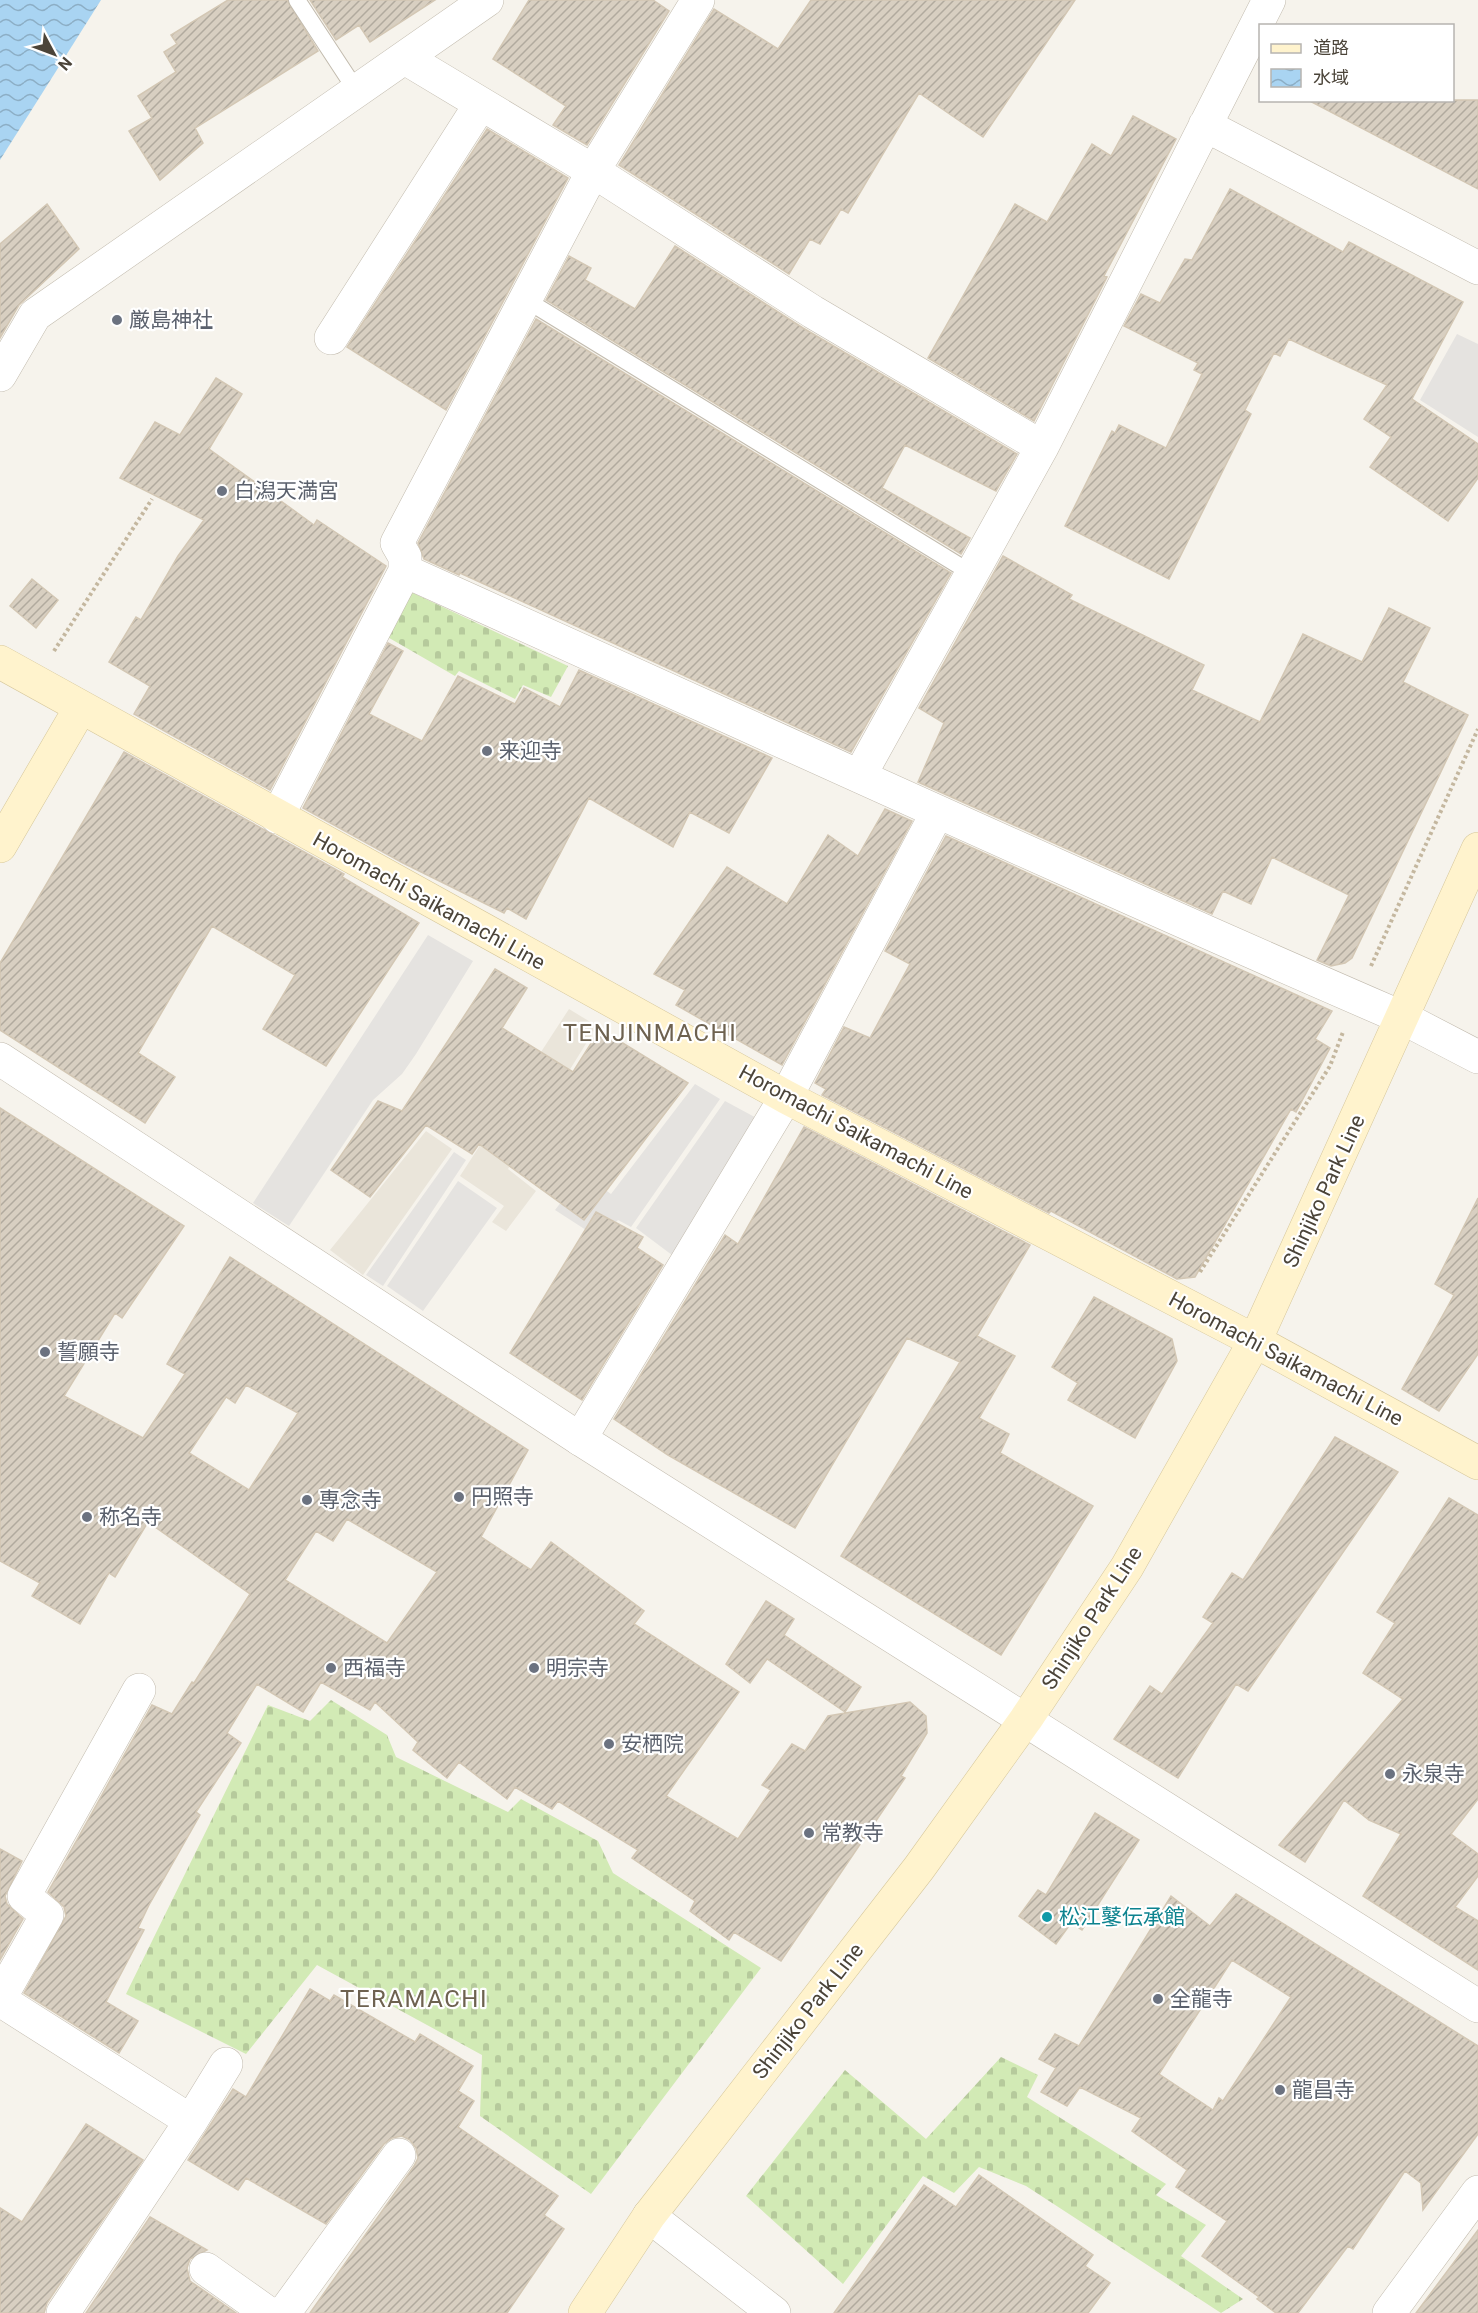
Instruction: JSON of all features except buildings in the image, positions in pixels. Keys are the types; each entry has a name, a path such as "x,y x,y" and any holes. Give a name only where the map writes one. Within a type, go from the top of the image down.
{"main road":[{"name":"Horomachi Saikamachi Line","path":"0,662 786,1097 1255,1341 1478,1463"},
{"path":"0,846 81,707"},
{"name":"Shinjiko Park Line","path":"585,2313 650,2216 919,1868 1026,1719 1127,1567 1255,1341 1478,849"}],"street":[{"path":"0,375 35,315 487,0"},
{"path":"277,817 405,571 405,557 397,543 523,298 593,171 698,0"},
{"path":"860,775 1042,447 1269,0"},
{"path":"405,58 593,171 813,312 1042,447"},
{"path":"331,338 480,105"},
{"path":"1204,125 1478,268"},
{"path":"405,571 860,775 937,813 1403,1018 1478,1057"},
{"path":"580,1439 786,1097 937,813"},
{"path":"0,1059 580,1439 1478,2006"},
{"path":"139,1690 24,1896 47,1915 0,1999 191,2121"},
{"path":"63,2313 191,2121 226,2064"},
{"path":"284,2313 399,2155"},
{"path":"1397,2310 1478,2192"},
{"path":"650,2216 774,2313"},
{"path":"206,2269 268,2313"}],"lane":[{"path":"297,0 356,90"},
{"path":"523,298 971,573"}],"path":[{"path":"34,682 152,499"},
{"path":"1369,972 1478,729"},
{"path":"1195,1281 1330,1066 1347,1022"}],"shaded area":[{"path":"1457,334 1478,344 1478,437 1420,400"},
{"path":"428,935 473,961 416,1054 402,1074 373,1100 289,1226 253,1203"},
{"path":"569,1009 597,1026 508,1169 536,1191 506,1231 492,1222 504,1206 460,1176"},
{"path":"695,1084 720,1099 631,1227 618,1220 612,1226 586,1230 555,1210 583,1174 611,1194"},
{"path":"725,1101 762,1121 672,1255 636,1228"},
{"path":"426,1131 452,1149 363,1275 330,1250"},
{"path":"454,1152 466,1160 383,1286 366,1275"},
{"path":"458,1181 497,1208 423,1311 387,1286"}],"green space":[{"path":"413,593 568,666 551,697 523,685 515,699 459,671 455,676 384,635 405,596"},
{"path":"331,1700 387,1735 396,1757 508,1812 521,1799 598,1841 613,1873 761,1968 591,2194 480,2116 482,2055 317,1965 246,2054 126,1994 268,1705 310,1721"},
{"path":"1001,2057 1038,2075 1027,2097 1166,2184 1156,2195 1206,2225 1181,2256 1243,2299 1221,2313 1026,2186 979,2167 954,2193 923,2176 843,2284 746,2196 845,2070 926,2139"}],"water":[{"path":"0,0 101,0 0,160"}],"place":[{"name":"厳島神社","path":"117,320"},
{"name":"白潟天満宮","path":"222,491"},
{"name":"来迎寺","path":"487,751"},
{"name":"誓願寺","path":"45,1352"},
{"name":"円照寺","path":"459,1497"},
{"name":"専念寺","path":"307,1500"},
{"name":"称名寺","path":"87,1517"},
{"name":"西福寺","path":"331,1668"},
{"name":"明宗寺","path":"534,1668"},
{"name":"安栖院","path":"609,1744"},
{"name":"永泉寺","path":"1390,1774"},
{"name":"常教寺","path":"809,1833"},
{"name":"松江鼕伝承館","path":"1047,1917"},
{"name":"全龍寺","path":"1158,1999"},
{"name":"龍昌寺","path":"1280,2090"}],"district":[{"name":"TENJINMACHI","path":"650,1033"},
{"name":"TERAMACHI","path":"414,1999"}]}
